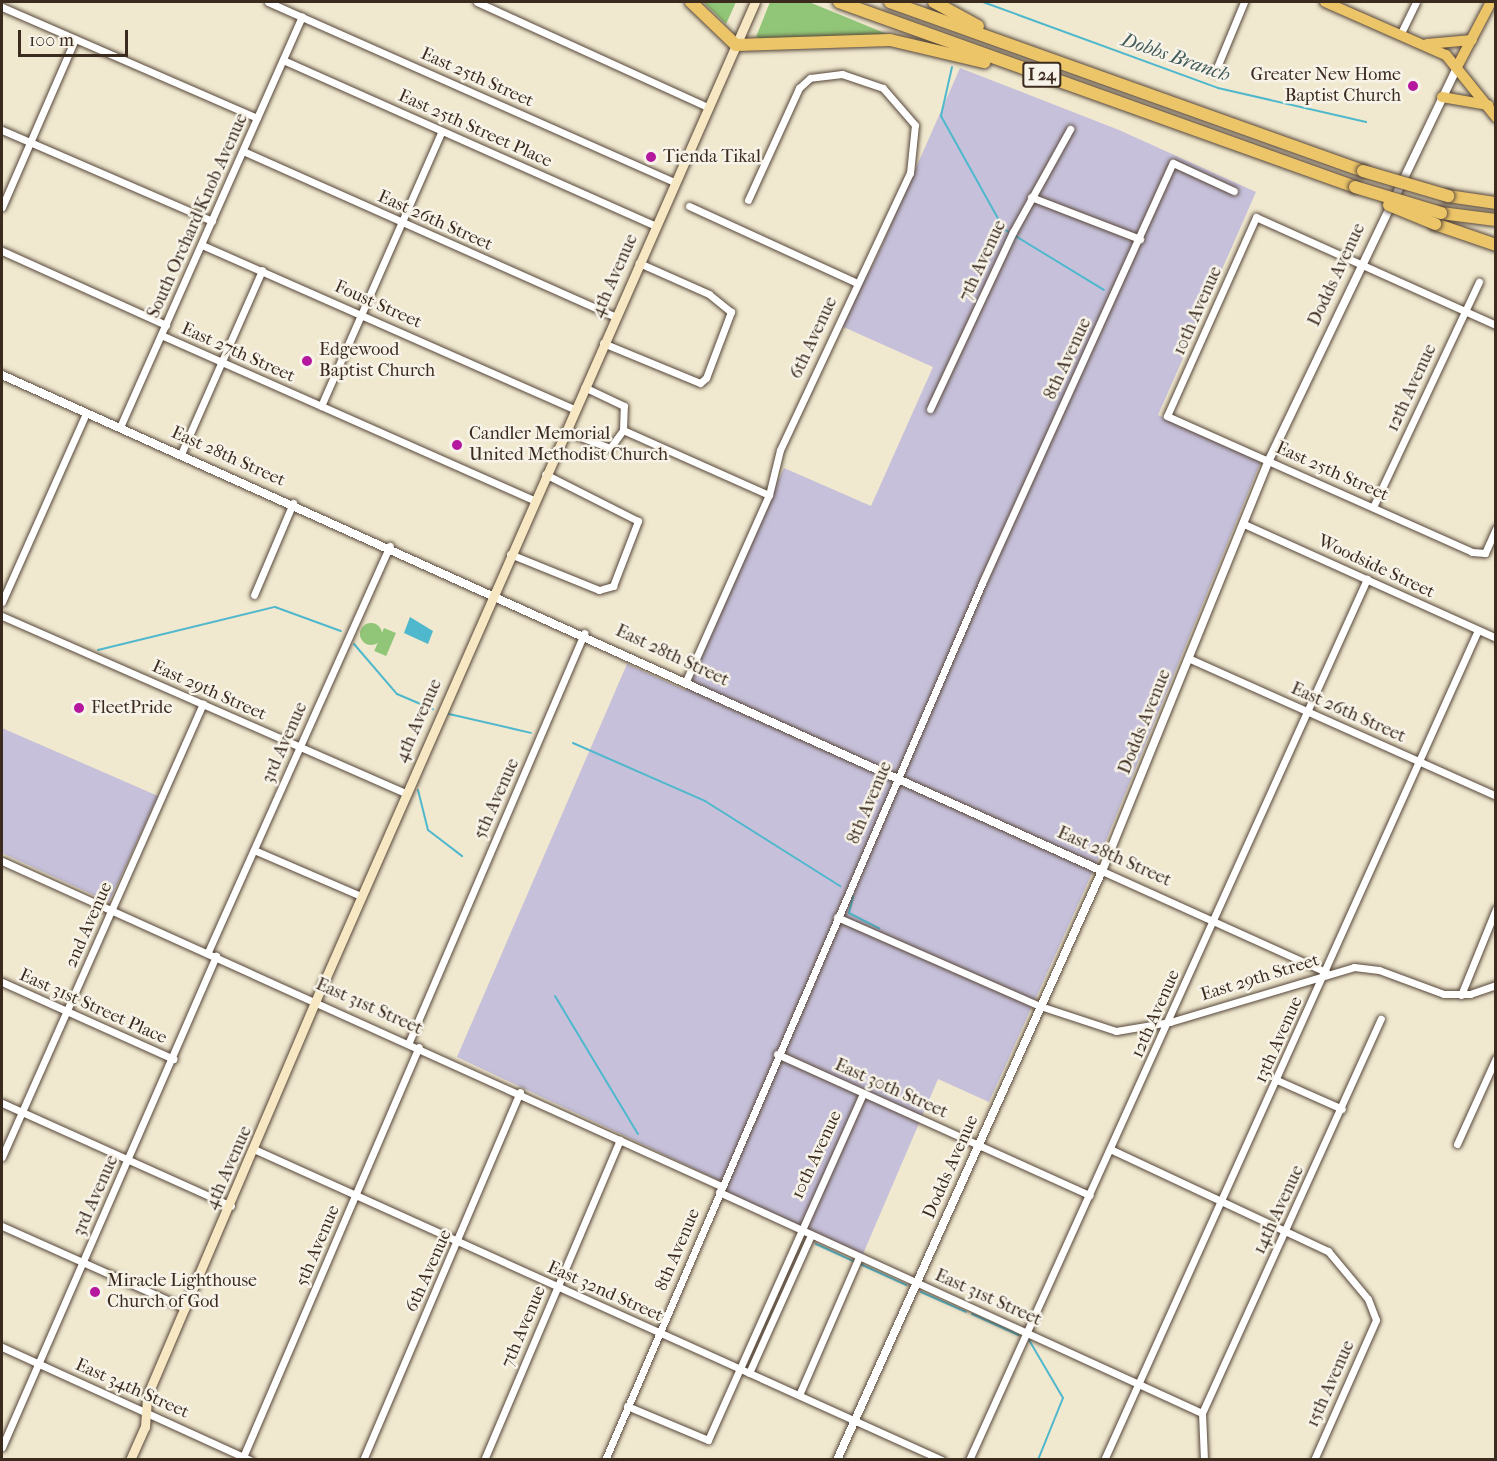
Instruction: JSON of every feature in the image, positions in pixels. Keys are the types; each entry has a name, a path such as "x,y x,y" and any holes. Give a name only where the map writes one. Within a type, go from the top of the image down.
{"highway":[{"path":"691,2 736,45 890,40 1080,88"},
{"name":"I 24","path":"839,2 1245,146 1355,189 1438,218 1496,220"},
{"name":"I 24","path":"890,2 1364,171 1448,196 1496,203"},
{"path":"934,2 1056,61"},
{"path":"1438,218 1496,245"}],"main road":[{"name":"4th Avenue","path":"130,1460 145,1427 145,1411 186,1308 256,1150 405,793 755,2"},
{"path":"1325,2 1339,4 1401,33 1458,65 1496,117"},
{"name":"Dodds Avenue","path":"1458,65 1491,2"},
{"path":"1424,44 1472,40"},
{"path":"1442,97 1488,105"}],"street":[{"name":"East 25th Street","path":"268,2 277,3 674,182"},
{"path":"477,2 707,107"},
{"path":"1215,72 1244,2"},
{"path":"1401,33 1416,2"},
{"path":"2,7 257,118"},
{"name":"South Orchard Knob Avenue","path":"120,427 302,16"},
{"path":"2,207 75,39"},
{"name":"East 25th Street Place","path":"283,60 655,226"},
{"name":"Dodds Avenue","path":"837,1460 1102,871 1269,460 1360,264 1458,65"},
{"name":"6th Avenue","path":"686,681 769,495 780,450 910,173 916,156 915,125 894,96 867,81 842,74 810,78 799,88 748,200"},
{"name":"7th Avenue","path":"930,409 1013,232 1070,129"},
{"path":"2,130 212,221"},
{"path":"321,406 442,131"},
{"name":"East 26th Street","path":"243,151 615,316"},
{"name":"8th Avenue","path":"605,1460 897,777 1173,163 1234,191"},
{"path":"1031,197 1140,238"},
{"path":"689,206 857,283"},
{"name":"10th Avenue","path":"1167,416 1256,217 1360,264"},
{"name":"Foust Street","path":"202,245 574,408"},
{"name":"East 27th Street","path":"2,251 166,325"},
{"path":"603,343 700,383 706,378 731,312 709,294 639,263"},
{"path":"1360,264 1496,325"},
{"path":"181,454 262,270"},
{"name":"12th Avenue","path":"1373,507 1479,282"},
{"name":"East 27th Street","path":"161,335 534,500"},
{"name":"East 28th Street","path":"2,375 584,633 1326,972"},
{"path":"564,431 610,448 623,430 628,412 618,401 584,387"},
{"path":"2,602 86,413"},
{"name":"East 25th Street","path":"1167,416 1373,507 1485,553 1496,528"},
{"path":"623,430 769,495"},
{"path":"510,554 598,590 614,586 638,521 545,474"},
{"path":"254,595 293,504"},
{"name":"Woodside Street","path":"1244,524 1496,638"},
{"name":"3rd Avenue","path":"208,952 390,546"},
{"name":"12th Avenue","path":"969,1460 1170,1022 1367,579"},
{"name":"East 29th Street","path":"2,616 405,793"},
{"name":"13th Avenue","path":"1104,1460 1326,972 1478,630"},
{"name":"5th Avenue","path":"409,1042 584,633"},
{"name":"East 26th Street","path":"1188,658 1496,796"},
{"name":"2nd Avenue","path":"2,1157 203,704"},
{"path":"254,850 361,896"},
{"name":"East 31st Street","path":"2,861 520,1092 799,1230 1139,1382 1202,1413"},
{"path":"1461,995 1496,909"},
{"name":"East 29th Street","path":"837,917 1040,1006 1116,1031 1170,1022 1326,972 1380,970 1461,995"},
{"name":"3rd Avenue","path":"2,1447 216,956"},
{"name":"East 31st Street Place","path":"2,982 172,1059"},
{"path":"1461,995 1496,985"},
{"name":"14th Avenue","path":"1202,1413 1381,1019"},
{"name":"5th Avenue","path":"247,1458 419,1047"},
{"name":"East 30th Street","path":"777,1054 1090,1195"},
{"path":"1457,1144 1496,1058"},
{"path":"1277,1080 1342,1109"},
{"name":"6th Avenue","path":"363,1460 459,1241 520,1092"},
{"name":"10th Avenue","path":"740,1369 799,1230 863,1093"},
{"path":"2,1103 231,1206"},
{"name":"7th Avenue","path":"484,1460 620,1140"},
{"path":"1110,1149 1288,1228"},
{"name":"East 32nd Street","path":"256,1150 942,1460"},
{"path":"2,1226 186,1308"},
{"name":"15th Avenue","path":"1288,1228 1328,1251 1368,1299 1376,1320 1314,1460"},
{"path":"750,1373 811,1235"},
{"path":"799,1395 859,1257"},
{"name":"East 34th Street","path":"2,1347 247,1458"},
{"path":"627,1406 708,1440 740,1369"},
{"path":"1202,1413 1204,1460"}],"shaded area":[{"path":"960,68 1119,130 1256,192 1158,415 1261,461 1098,860 989,1102 938,1079 863,1254 723,1191 726,1185 716,1179 457,1057 627,664 685,690 784,468 871,506 933,367 839,325 874,263"},
{"path":"2,728 158,796 109,902 2,853"}],"green space":[{"path":"703,2 736,2 726,24"},
{"path":"770,2 809,2 887,34 761,39 756,37"},
{"path":"371,623 381,630 382,634 375,644 371,645 361,638 360,634 367,624"},
{"path":"384,628 396,633 386,656 374,651"}],"water":[{"path":"410,617 433,631 428,644 404,633"}],"waterway":[{"name":"Dobbs Branch","path":"983,2 1218,88 1366,122"},
{"path":"952,67 941,116 1004,229 1104,290"},
{"path":"98,650 275,607 341,631"},
{"path":"354,644 397,694 433,709"},
{"path":"449,714 531,733"},
{"path":"573,743 705,801 840,886"},
{"path":"418,790 428,830 462,856"},
{"path":"853,897 849,913 879,928"},
{"path":"555,996 638,1134"},
{"path":"816,1244 853,1261"},
{"path":"860,1264 906,1285"},
{"path":"921,1292 966,1312"},
{"path":"972,1314 1018,1335"},
{"path":"1029,1340 1063,1398 1038,1460"}],"place":[{"name":"Greater New Home Baptist Church","path":"1413,86"},
{"name":"Tienda Tikal","path":"651,157"},
{"name":"Edgewood Baptist Church","path":"307,361"},
{"name":"Candler Memorial United Methodist Church","path":"457,445"},
{"name":"FleetPride","path":"79,708"},
{"name":"Miracle Lighthouse Church of God","path":"95,1292"}]}
